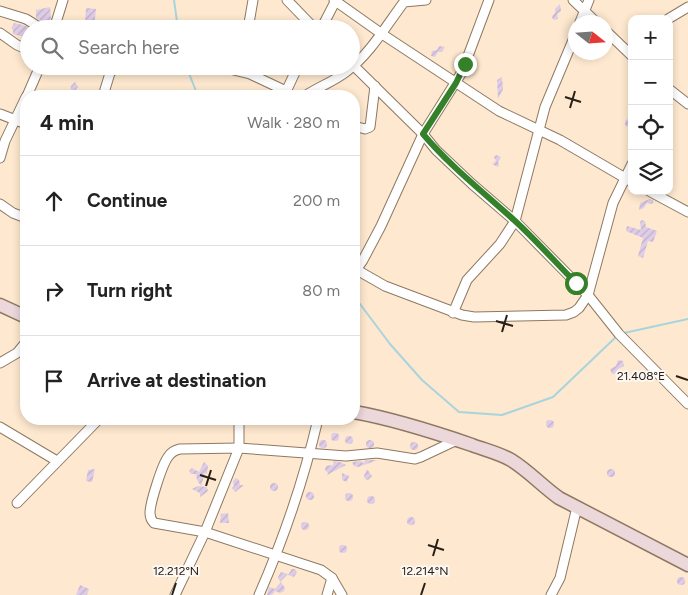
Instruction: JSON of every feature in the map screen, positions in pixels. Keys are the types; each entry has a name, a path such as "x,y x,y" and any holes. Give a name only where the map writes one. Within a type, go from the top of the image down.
{"main road":[{"path":"0,305 20,311"},
{"path":"360,413 377,416 457,440 509,459 524,468 546,489 682,562"}],"street":[{"path":"57,20 64,0"},
{"path":"250,20 253,0"},
{"path":"286,0 305,20"},
{"path":"325,20 335,0 382,34 500,112 570,146 628,179 608,218 588,295 579,308 566,315 474,317 454,313 385,286 360,274"},
{"path":"360,57 382,34 405,1 426,0"},
{"path":"360,262 381,226 423,134 462,72 489,0"},
{"path":"573,0 589,15"},
{"path":"583,15 589,0"},
{"path":"673,16 688,7"},
{"path":"0,11 26,20"},
{"path":"0,33 20,46"},
{"path":"613,37 628,49"},
{"path":"454,313 467,280 500,244 515,221 538,130 552,88 568,51"},
{"path":"360,71 423,134 436,150 515,221 588,295 619,334 688,404"},
{"path":"29,90 36,75"},
{"path":"104,90 110,75"},
{"path":"258,75 280,90"},
{"path":"286,90 294,75"},
{"path":"316,90 340,75"},
{"path":"360,128 365,129 370,127 376,86"},
{"path":"673,91 688,93"},
{"path":"673,92 688,104"},
{"path":"0,158 20,111"},
{"path":"0,114 20,122"},
{"path":"656,195 688,212"},
{"path":"0,204 20,216"},
{"path":"0,363 20,349"},
{"path":"17,503 93,425"},
{"path":"175,595 205,532 239,448 239,425"},
{"path":"259,595 277,554 310,454 317,425"},
{"path":"0,427 56,461"},
{"path":"342,595 332,578 321,570 277,554 205,532 154,524 150,518 150,510 167,458 173,451 180,449 239,448 346,456 377,453 415,459 457,440"},
{"path":"551,595 560,578 577,507"},
{"path":"682,562 688,570"},
{"path":"327,595 332,578"}],"building":[{"path":"560,4 561,11 557,14 558,19 554,20 552,18 555,9"},
{"path":"50,7 50,20 36,18 36,10"},
{"path":"86,8 96,9 95,20 85,20"},
{"path":"14,23 20,24 20,36 13,34 13,29 11,29"},
{"path":"439,46 445,47 442,52 438,52 435,57 431,56 432,51 437,50"},
{"path":"502,77 503,89 498,99 497,80"},
{"path":"75,82 78,87 75,90 71,90 71,86"},
{"path":"628,119 628,127 625,123"},
{"path":"496,155 501,157 498,167 492,164 496,161 494,157"},
{"path":"650,199 653,200 653,203 647,203 648,201 644,208 639,210 640,203"},
{"path":"642,220 645,221 646,227 657,231 653,242 648,241 643,258 638,256 643,238 626,231 627,226 641,230 640,222"},
{"path":"618,360 623,361 624,366 618,369 615,374 612,374 610,369 616,366"},
{"path":"550,420 554,424 550,428 546,424"},
{"path":"335,433 339,437 335,441 331,437"},
{"path":"349,436 353,440 349,444 345,440"},
{"path":"323,440 327,444 323,448 319,444"},
{"path":"370,440 374,444 370,448 366,444"},
{"path":"414,442 418,446 414,450 410,446"},
{"path":"366,460 378,460 358,467 354,466 352,462 361,461 363,463"},
{"path":"334,461 346,465 327,475 326,466 333,465"},
{"path":"204,462 208,466 207,474 205,473 201,486 196,474 191,474 189,471 192,468 199,472"},
{"path":"95,469 92,482 86,481 88,470"},
{"path":"367,469 372,476 368,480 364,476"},
{"path":"611,469 615,473 611,477 607,473"},
{"path":"342,473 349,476 347,482 342,480"},
{"path":"236,478 239,480 240,485 244,485 235,492 232,488 234,486 233,481"},
{"path":"274,483 278,487 274,491 270,487"},
{"path":"198,486 206,487 208,490 200,497 200,493 192,489"},
{"path":"310,492 314,496 310,500 306,496"},
{"path":"349,493 353,497 349,501 345,497"},
{"path":"371,496 375,500 371,504 367,500"},
{"path":"228,513 229,523 220,523 221,514"},
{"path":"411,517 415,521 411,525 407,521"},
{"path":"305,522 309,526 305,530 301,526"},
{"path":"343,545 347,549 343,553 339,549"},
{"path":"292,569 295,569 297,572 294,577 288,575"},
{"path":"281,572 288,574 280,582 278,577"},
{"path":"681,577 685,581 681,585 677,581"},
{"path":"281,582 285,588 284,591 280,593 275,591 272,595 267,595 269,587 275,589"},
{"path":"80,585 89,589 87,595 76,595"}],"waterway":[{"path":"174,0 177,20"},
{"path":"190,75 196,90"},
{"path":"360,304 390,344 422,380 459,412 502,415 553,397 617,336"},
{"path":"624,333 688,319"}],"route":[{"path":"465,64 456,83 423,134 436,150 515,221 576,283"}]}
